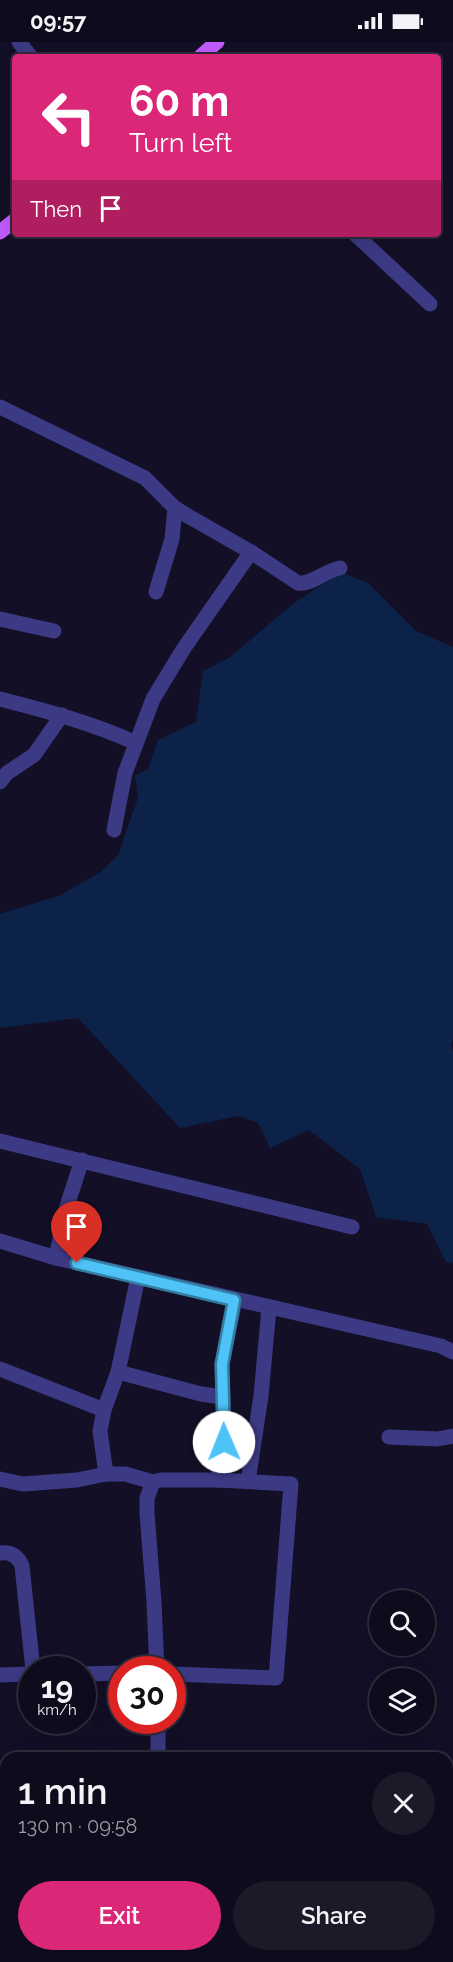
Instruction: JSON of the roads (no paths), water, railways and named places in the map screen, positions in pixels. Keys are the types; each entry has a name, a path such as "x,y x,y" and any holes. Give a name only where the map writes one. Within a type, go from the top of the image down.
{"main road":[{"path":"203,54 217,42"},
{"path":"0,232 12,222"}],"street":[{"path":"19,42 29,54"},
{"path":"358,237 430,304"},
{"path":"0,407 145,478 176,508 298,583 306,584 329,570 340,568"},
{"path":"156,591 172,539 176,508"},
{"path":"114,830 125,773 153,699 184,648 251,552"},
{"path":"0,620 54,630"},
{"path":"0,699 62,715 136,743"},
{"path":"0,782 7,773 34,755 62,715"},
{"path":"0,1141 352,1227"},
{"path":"56,1258 66,1209 82,1161"},
{"path":"0,1241 56,1258 441,1346 453,1352"},
{"path":"106,1474 100,1431 104,1410 118,1372 138,1277"},
{"path":"218,1480 224,1442 222,1364 234,1300"},
{"path":"248,1481 262,1390 269,1308"},
{"path":"0,1370 104,1410"},
{"path":"118,1372 201,1394 222,1397"},
{"path":"389,1437 437,1439 453,1436"},
{"path":"0,1479 23,1484 106,1474 125,1474 153,1482 218,1480 291,1484 276,1678 186,1675"},
{"path":"153,1482 147,1498 147,1513 156,1656"},
{"path":"0,1553 13,1555 19,1559 22,1566 32,1656"},
{"path":"0,1675 18,1674"},
{"path":"158,1734 158,1752"}],"water":[{"path":"341,572 368,583 416,631 453,647 453,1039 451,1045 453,1050 453,1263 446,1262 427,1224 376,1217 360,1169 309,1130 270,1148 258,1123 238,1116 180,1128 78,1018 0,1028 0,914 61,895 102,871 118,855 138,798 135,776 148,769 158,740 196,722 203,671 229,658 294,603"}]}
